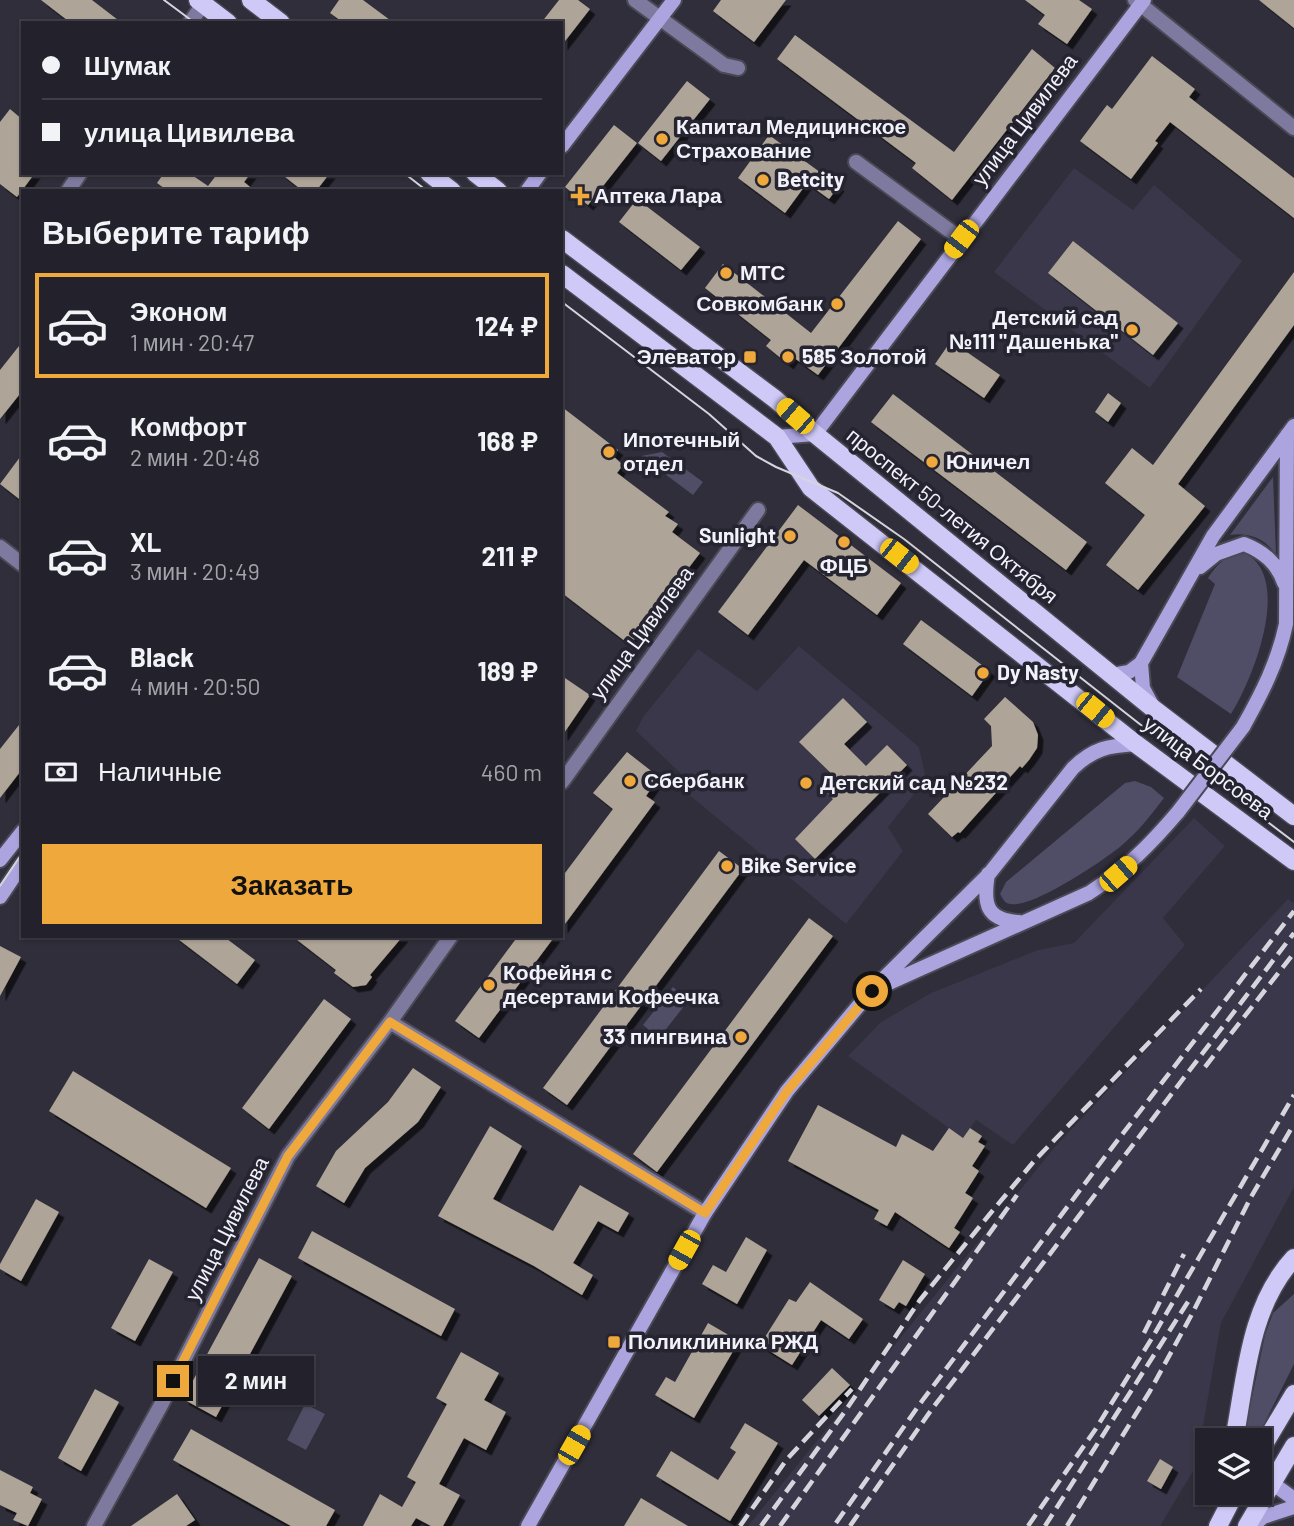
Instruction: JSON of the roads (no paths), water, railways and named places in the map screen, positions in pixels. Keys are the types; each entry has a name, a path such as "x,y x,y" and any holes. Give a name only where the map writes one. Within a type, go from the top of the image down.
{"main road":[{"path":"251,0 278,21"},
{"path":"563,145 674,0"},
{"name":"улица Цивилева","path":"815,434 1140,1"},
{"path":"201,2 225,21"},
{"path":"432,175 449,189"},
{"path":"478,175 495,189"},
{"name":"проспект 50-летия Октября","path":"563,240 775,399 1154,710 1294,816"},
{"path":"563,275 777,437 815,434"},
{"path":"1112,675 1129,672 1141,663 1213,536 1290,430"},
{"path":"872,991 1089,893 1118,874 1145,850 1178,812 1243,727 1268,684 1280,652 1286,624 1290,430"},
{"name":"улица Борсоева","path":"777,437 811,488 1136,744 1294,860"},
{"path":"1194,573 1216,554 1244,544 1260,551 1272,561 1287,591"},
{"path":"1141,663 1143,688 1154,710"},
{"path":"528,1526 705,1213 787,1091 872,991 989,874 1073,768 1086,756 1112,746 1136,744"},
{"path":"0,860 21,834"},
{"path":"0,897 21,866"},
{"path":"989,874 985,893 987,906 1003,921 1021,922"},
{"path":"1236,1428 1261,1312 1272,1287 1294,1258"},
{"path":"1272,1431 1294,1394"},
{"path":"1294,1446 1272,1483 1294,1499"},
{"path":"1218,1526 1228,1505"},
{"path":"1247,1526 1259,1505"},
{"path":"1253,1526 1263,1517 1294,1507"}],"street":[{"path":"635,0 724,65 738,68"},
{"path":"1140,1 1294,128"},
{"path":"191,21 201,2"},
{"path":"856,162 961,239"},
{"name":"улица Цивилева","path":"563,781 758,510"},
{"path":"0,547 21,563"},
{"name":"улица Цивилева","path":"94,1526 161,1405 288,1156 390,1022 450,938"},
{"path":"390,1022 705,1213"}],"tram line":[{"path":"164,0 192,21"},
{"path":"407,175 424,189"},
{"path":"563,303 709,414 756,456 838,493 904,539 1294,842"},
{"path":"0,886 21,855"}],"railway":[{"path":"836,1523 922,1401 1294,911"},
{"path":"850,1526 932,1409 1294,933"},
{"path":"1205,1067 1294,953"},
{"path":"761,1526 846,1410 920,1300 989,1215 1035,1160 1201,989"},
{"path":"1028,1526 1095,1430 1152,1338 1294,1095"},
{"path":"1067,1526 1150,1391 1251,1197 1294,1124"},
{"path":"780,1526 1017,1195"},
{"path":"1144,1333 1184,1254"},
{"path":"1045,1526 1191,1297"},
{"path":"740,1526 787,1459 852,1389"}],"place":[{"name":"Капитал Медицинское Страхование","path":"662,139"},
{"name":"Betcity","path":"763,180"},
{"name":"Аптека Лара","path":"580,196"},
{"name":"МТС","path":"726,273"},
{"name":"Совкомбанк","path":"837,304"},
{"name":"Детский сад №111 \"Дашенька\"","path":"1132,330"},
{"name":"Элеватор","path":"750,357"},
{"name":"585 Золотой","path":"788,357"},
{"name":"Ипотечный отдел","path":"609,452"},
{"name":"Юничел","path":"932,462"},
{"name":"Sunlight","path":"790,536"},
{"name":"ФЦБ","path":"844,542"},
{"name":"Dy Nasty","path":"983,673"},
{"name":"Сбербанк","path":"630,781"},
{"name":"Детский сад №232","path":"806,783"},
{"name":"Bike Service","path":"727,866"},
{"name":"Кофейня с десертами Кофеечка","path":"489,985"},
{"name":"33 пингвина","path":"741,1037"},
{"name":"Поликлиника РЖД","path":"614,1342"}]}
